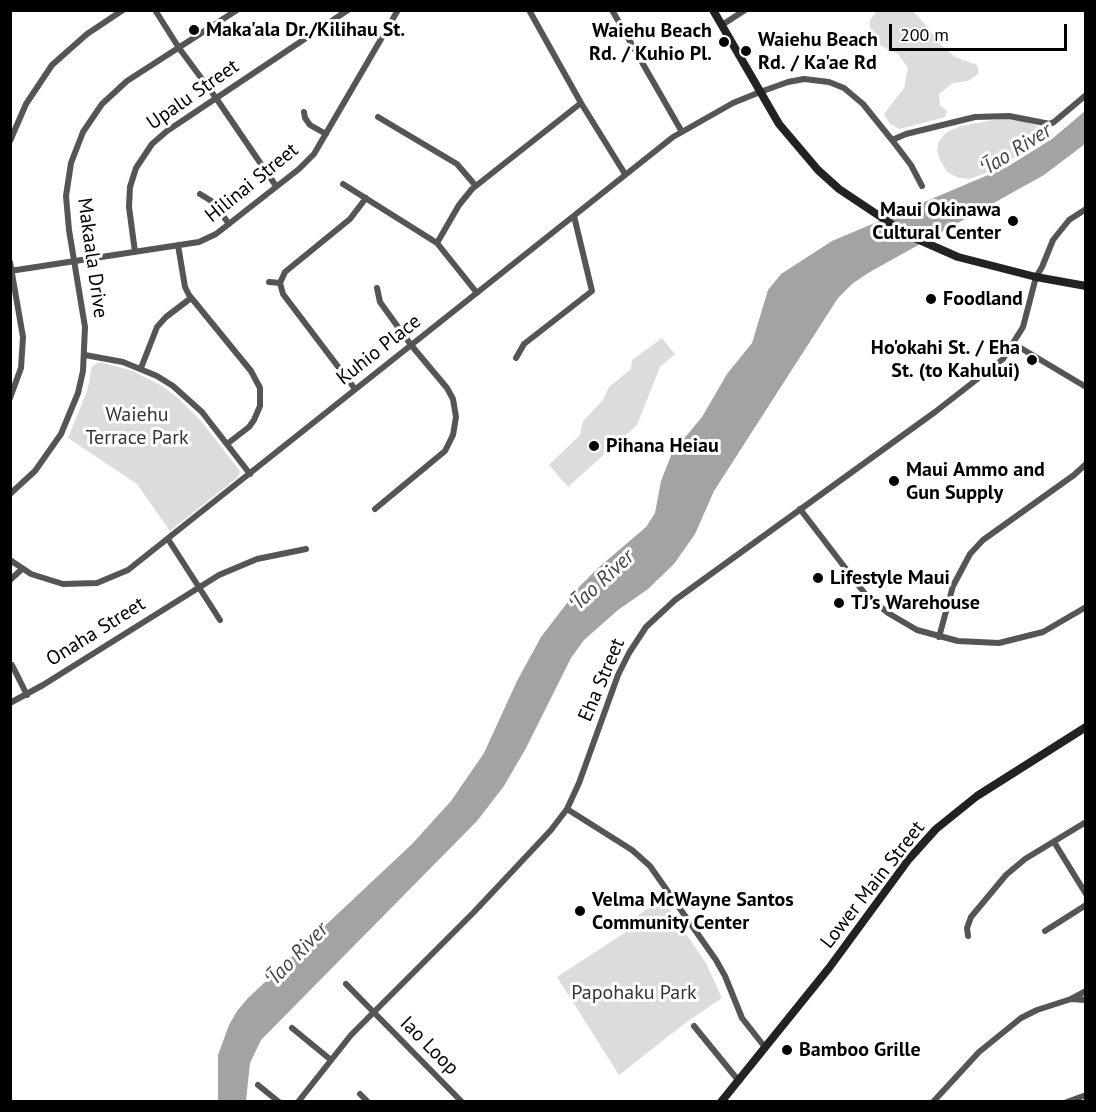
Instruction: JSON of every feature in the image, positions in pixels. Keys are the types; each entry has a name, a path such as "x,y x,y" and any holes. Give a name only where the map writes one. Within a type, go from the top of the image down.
{"street":[{"path":"11,136 26,104 52,65 87,34 123,10"},
{"path":"155,10 276,186"},
{"name":"Makaala Drive","path":"10,494 36,471 61,434 78,393 85,355 85,327 67,221 66,196 71,163 83,132 92,117 127,81 237,10"},
{"name":"Upalu Street","path":"135,252 129,197 132,178 140,160 159,137 348,10"},
{"name":"Hilinai Street","path":"11,271 205,240 229,224 304,165 327,134 398,10"},
{"path":"529,10 581,103 626,174"},
{"path":"612,10 682,132"},
{"path":"713,10 779,124 818,170 839,189 873,213 931,246 968,260 1036,277 1086,286"},
{"path":"722,25 745,10"},
{"name":"Kuhio Place","path":"10,560 41,579 63,584 97,583 128,570 626,174 682,132 733,103 796,80 813,79 844,88 857,98 892,140 911,165 922,186"},
{"path":"892,140 906,134 975,117 1009,116 1050,124 1086,94"},
{"path":"438,243 459,204 476,185 581,103"},
{"path":"304,112 310,125 327,134"},
{"path":"378,117 457,164 476,185"},
{"path":"343,184 438,243 477,293"},
{"path":"200,194 213,202 229,224"},
{"path":"356,389 283,294 280,283 284,274 350,219 366,198"},
{"name":"Eha Street","path":"298,1101 331,1059 373,1013 474,912 551,830 567,809 579,783 618,675 642,632 675,600 1003,359 1023,327 1036,277 1058,233 1069,220 1086,208"},
{"path":"516,358 524,344 592,291 574,216"},
{"path":"178,245 185,287 191,298 251,371 260,388 261,402 257,416 249,427 227,444"},
{"path":"10,262 23,337 21,368 10,398"},
{"path":"269,282 280,283"},
{"path":"375,508 440,456 451,441 455,429 456,411 450,393 380,302 377,288"},
{"path":"141,369 157,327 191,298"},
{"path":"1014,344 1086,387"},
{"path":"85,355 108,358 141,369 165,381 188,398 250,474"},
{"path":"939,637 953,586 970,554 983,540 1086,464"},
{"path":"800,509 866,595 903,622 939,637 982,644 1013,640 1043,632 1086,607"},
{"path":"168,539 220,620"},
{"name":"Onaha Street","path":"10,703 27,695 198,586 244,563 306,549"},
{"path":"10,580 22,569"},
{"path":"12,665 27,695"},
{"name":"Lower Main Street","path":"721,1101 829,968 909,859 936,829 977,796 1086,727"},
{"path":"567,809 632,850 650,866 716,960 742,1018 764,1046"},
{"path":"968,936 971,917 1006,875 1025,859 1086,822"},
{"path":"1054,842 1086,894"},
{"path":"1045,931 1086,905"},
{"name":"Iao Loop","path":"346,984 462,1101"},
{"path":"933,1101 978,1052 1021,1018 1086,991"},
{"path":"1071,999 1086,1000"},
{"path":"694,1026 738,1080"},
{"path":"292,1028 331,1059"},
{"path":"258,1085 279,1101"},
{"path":"360,1094 368,1101"},
{"path":"1067,1101 1086,1095"}],"green space":[{"path":"877,11 913,11 937,41 955,57 977,65 979,73 968,81 953,83 939,94 940,105 947,111 945,117 900,129 890,124 884,114 904,88 908,68 898,54 875,43 870,33 870,20"},
{"path":"998,119 1016,119 1041,127 1045,133 1032,148 986,173 969,179 959,178 947,172 937,150 939,141 947,132 961,126"},
{"path":"662,338 675,354 660,367 637,425 568,487 549,465 580,435 583,421 603,400 609,387 631,369 632,360"},
{"name":"Waiehu Terrace Park","path":"100,362 133,371 164,387 201,421 240,471 238,477 170,531 137,484 68,438 87,391 92,366"},
{"name":"Papohaku Park","path":"662,899 706,963 722,998 684,1024 619,1075 557,977 632,928 628,922"}],"water":[{"name":"ʻĪao River","path":"1085,111 1085,144 1044,175 868,273 838,298 714,491 695,534 674,564 648,589 618,610 584,640 571,658 526,748 504,786 477,821 261,1040 250,1063 246,1101 218,1102 218,1055 237,1011 248,998 412,844 451,801 484,753 517,681 541,637 580,586 646,527 655,513 661,481 672,453 702,417 727,374 752,343 768,290 781,274 832,241 1007,167 1052,139"}],"place":[{"name":"Maka'ala Dr./Kilihau St.","path":"194,30"},
{"name":"Waiehu Beach Rd. / Kuhio Pl.","path":"724,42"},
{"name":"Waiehu Beach Rd. / Ka'ae Rd","path":"746,51"},
{"name":"Maui Okinawa Cultural Center","path":"1013,221"},
{"name":"Foodland","path":"931,299"},
{"name":"Ho'okahi St. / Eha St. (to Kahului)","path":"1032,360"},
{"name":"Pihana Heiau","path":"594,446"},
{"name":"Maui Ammo and Gun Supply","path":"894,481"},
{"name":"Lifestyle Maui","path":"818,578"},
{"name":"TJ’s Warehouse","path":"839,603"},
{"name":"Velma McWayne Santos Community Center","path":"580,911"},
{"name":"Bamboo Grille","path":"787,1050"}]}
